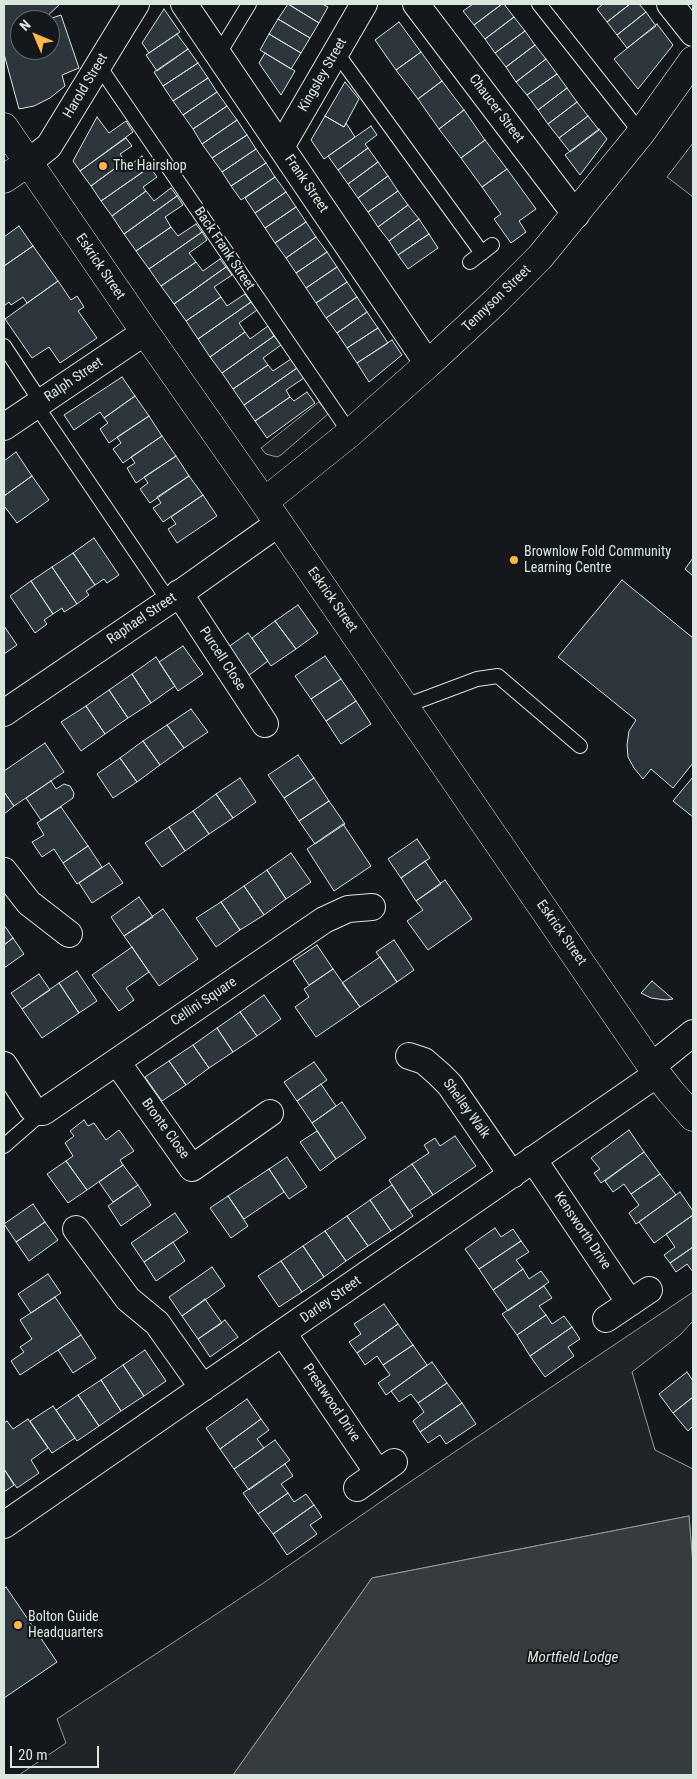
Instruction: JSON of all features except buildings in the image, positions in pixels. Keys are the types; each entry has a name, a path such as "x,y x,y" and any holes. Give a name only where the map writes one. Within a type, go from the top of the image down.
{"street":[{"name":"Harold Street","path":"29,162 49,146 136,4"},
{"name":"Frank Street","path":"184,4 428,364"},
{"name":"Kingsley Street","path":"281,147 364,4"},
{"name":"Chaucer Street","path":"416,4 576,215"},
{"path":"670,4 693,33"},
{"name":"Tennyson Street","path":"272,512 350,433 509,289 540,257 641,133 693,60"},
{"name":"Eskrick Street","path":"4,127 272,512 655,1070 693,1117"},
{"path":"4,179 29,162"},
{"name":"Ralph Street","path":"4,427 145,332"},
{"name":"Raphael Street","path":"4,713 174,597 272,512"},
{"name":"Purcell Close","path":"174,597 265,724"},
{"path":"4,871 29,903 69,934"},
{"name":"Cellini Square","path":"43,1112 324,920 348,909 372,907"},
{"name":"Darley Street","path":"4,1525 512,1175 655,1070 693,1034"},
{"name":"Shelley Walk","path":"409,1056 424,1061 450,1085 512,1175"},
{"name":"Bronte Close","path":"117,1062 192,1168 270,1113"},
{"path":"4,1065 32,1108 36,1112 43,1112"},
{"name":"Kensworth Drive","path":"533,1159 639,1296 606,1319"},
{"path":"76,1229 128,1299 157,1323 203,1388"},
{"name":"Prestwood Drive","path":"283,1333 386,1468 357,1488"}],"lane":[{"path":"218,55 249,4"},
{"path":"539,4 641,133"},
{"path":"336,52 487,249 470,262"},
{"name":"Back Frank Street","path":"99,66 350,433"},
{"path":"4,346 39,404 174,597"},
{"path":"405,706 477,678 498,676 580,746"},
{"path":"4,1146 43,1112"}],"shaded area":[{"path":"693,143 693,197 667,177"},
{"path":"319,402 328,414 281,455 277,457 266,454 261,448"},
{"path":"693,1292 693,1321 680,1335 632,1372 655,1450 693,1469 693,1565 689,1516 372,1578 233,1775 19,1775 66,1743 57,1719 262,1584 395,1492"}],"water":[{"name":"Mortfield Lodge","path":"689,1516 693,1565 693,1775 233,1775 372,1578"}],"place":[{"name":"The Hairshop","path":"103,166"},
{"name":"Brownlow Fold Community Learning Centre","path":"514,560"},
{"name":"Bolton Guide Headquarters","path":"18,1625"}]}
